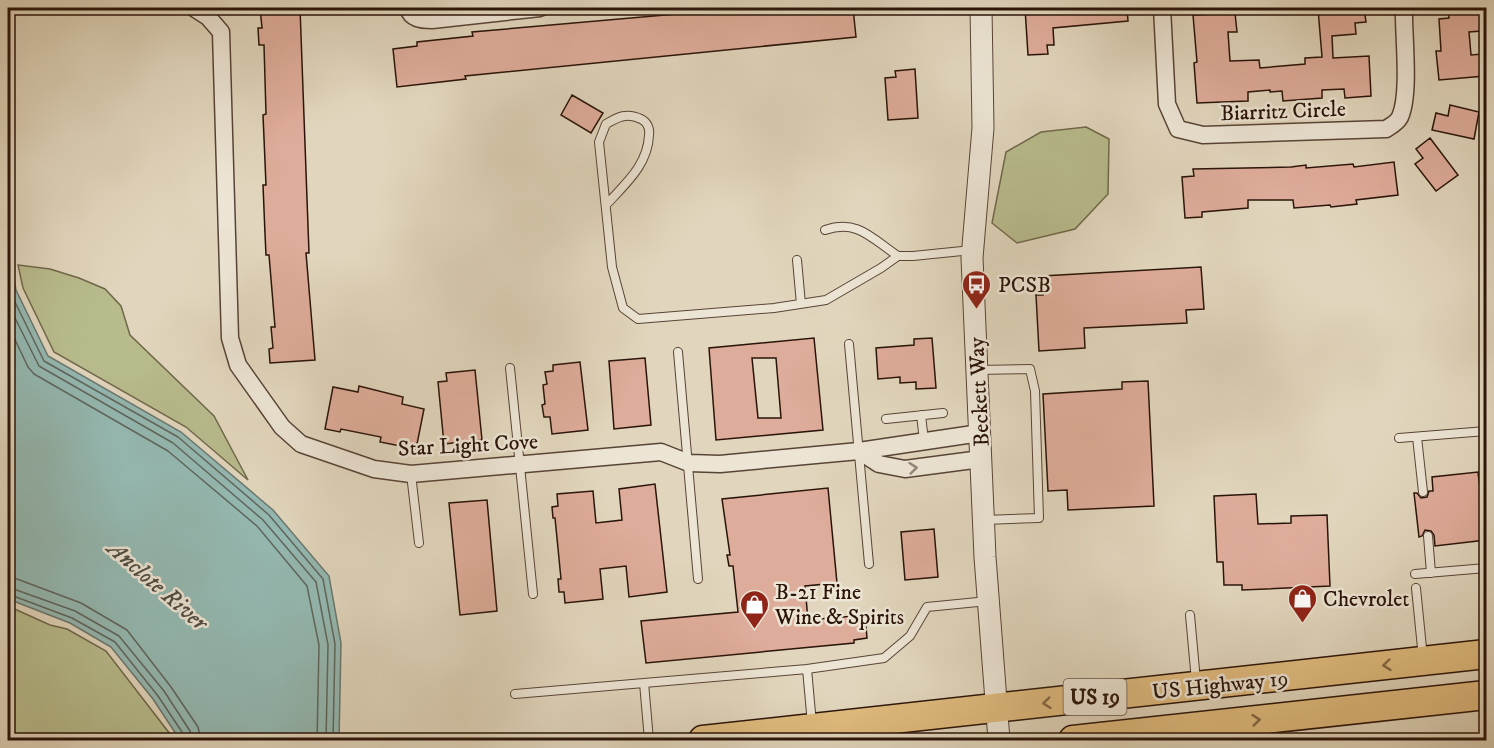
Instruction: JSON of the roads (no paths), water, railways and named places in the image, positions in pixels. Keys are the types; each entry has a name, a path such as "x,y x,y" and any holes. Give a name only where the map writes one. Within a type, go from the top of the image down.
{"highway":[{"name":"US Highway 19","path":"703,741 1486,654"},
{"name":"US Highway 19","path":"1072,741 1486,694"}],"street":[{"name":"Star Light Cove","path":"194,8 208,17 221,32 230,338 238,365 282,427 301,444 374,470 411,474 661,452 689,463 720,464 859,452 980,433"},
{"path":"408,8 409,13 419,20 540,8"},
{"name":"Beckett Way","path":"981,8 983,128 973,250 984,520 999,741"},
{"name":"Biarritz Circle","path":"1162,8 1167,104 1178,129 1203,135 1386,129 1396,123 1401,115 1405,92 1402,8"},
{"path":"859,452 879,464 905,470 981,459"}],"lane":[{"path":"606,205 637,172 649,146 650,130 644,120 621,116 606,124 599,142 612,267 623,308 638,319 826,300 898,256"},
{"path":"825,230 840,225 856,227 898,256 973,250"},
{"path":"797,260 801,304"},
{"path":"849,344 869,564"},
{"path":"678,352 698,579"},
{"path":"510,368 532,594"},
{"path":"977,370 1030,369 1035,391 1039,519 984,520"},
{"path":"886,419 943,413"},
{"path":"921,416 924,441"},
{"path":"1399,438 1486,431"},
{"path":"1417,437 1423,492"},
{"path":"411,474 419,543"},
{"path":"1428,536 1431,573"},
{"path":"1415,574 1486,568"},
{"path":"1416,588 1424,661"},
{"path":"515,694 807,669 884,658 910,636 927,607 989,601"},
{"path":"1190,615 1197,686"},
{"path":"807,669 812,729"},
{"path":"644,682 649,741"}],"water":[{"name":"Anclote River","path":"8,245 16,290 48,356 181,432 273,510 329,576 341,643 339,740 180,740 153,699 111,647 70,623 8,599"}],"place":[{"name":"PCSB","path":"977,310"},
{"name":"Chevrolet","path":"1302,624"},
{"name":"B-21 Fine Wine & Spirits","path":"754,630"}]}
